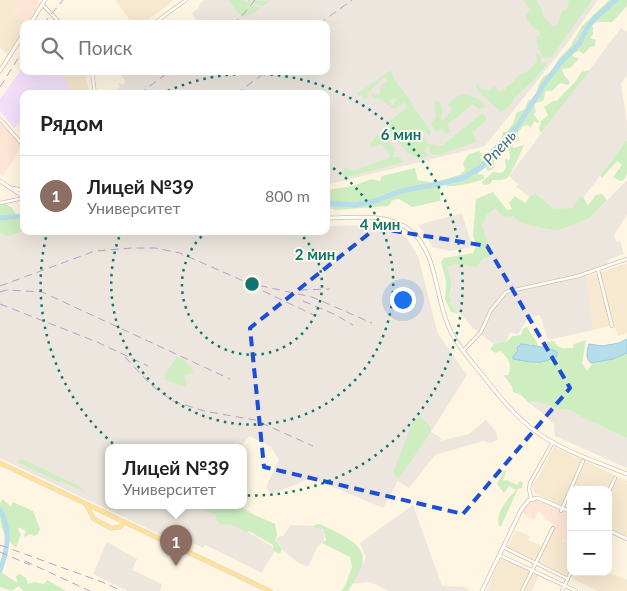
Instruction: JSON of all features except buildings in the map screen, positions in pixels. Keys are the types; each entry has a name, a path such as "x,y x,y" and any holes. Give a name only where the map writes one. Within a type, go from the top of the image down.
{"main road":[{"path":"32,20 42,1"},
{"path":"0,71 20,39"},
{"path":"0,182 18,194"},
{"path":"8,187 20,190"},
{"path":"330,218 387,219 401,224 416,235 429,260 448,326 463,351 517,415 532,429 553,442 627,474"},
{"path":"0,463 270,591"},
{"path":"482,591 523,506 532,498 538,498 567,511"},
{"path":"86,504 94,519 111,528 120,527 124,522"},
{"path":"610,531 627,539"}],"street":[{"path":"158,20 186,0"},
{"path":"42,1 58,20"},
{"path":"93,75 94,90"},
{"path":"0,119 20,142"},
{"path":"15,199 18,194"},
{"path":"0,203 20,198"},
{"path":"463,351 481,332 491,310 506,292 541,286 598,270 627,259"},
{"path":"598,270 612,326"},
{"path":"532,498 529,489 530,483 553,442"},
{"path":"561,509 583,461"},
{"path":"611,486 615,478"},
{"path":"522,591 553,528"},
{"path":"503,547 568,579"},
{"path":"499,555 576,591"},
{"path":"562,591 569,576"}],"highlighted area":[{"path":"376,228 487,246 570,388 463,514 264,467 250,328"}],"shaded area":[{"path":"0,0 22,0 13,8 15,14 25,20 20,20 20,35 7,55 0,47"},
{"path":"22,0 37,0 40,3 29,20 25,20 15,14 13,7"},
{"path":"115,0 174,0 148,20 130,20"},
{"path":"205,0 598,0 565,46 485,146 330,184 330,90 116,90 120,87 118,84 122,85 126,82 121,75 330,75 330,20 197,20 192,13 198,9 200,3"},
{"path":"621,28 627,32 627,75 621,83 627,124 627,140 564,223 528,199 529,196 516,187 518,184 509,176"},
{"path":"20,72 20,75 63,75 70,89 20,90 20,123 14,128 0,111 0,99"},
{"path":"63,75 85,75 89,90 69,90"},
{"path":"0,121 20,143 20,148 3,176 0,174"},
{"path":"627,180 627,215 614,235 616,242 620,241 624,254 608,260 607,264 588,270 586,275 593,330 548,340 540,315 528,318 518,334 510,332 506,342 494,344 475,330 450,303 449,296 452,289 447,267 454,264 476,267 485,233 482,226 487,215 495,207 521,223 557,231 590,218"},
{"path":"462,213 472,247 450,251 432,247 427,236 418,225"},
{"path":"0,223 20,230 20,235 330,235 330,226 376,225 406,237 418,256 438,334 467,375 431,432 441,438 440,441 469,434 486,420 496,432 498,440 490,443 483,441 435,455 409,488 398,481 383,508 312,478 271,494 266,487 279,460 271,447 250,436 242,444 105,444 105,508 0,458"},
{"path":"627,263 627,333 618,336 614,325 593,330 586,277"},
{"path":"532,401 546,404 559,410 564,409 577,412 577,414 627,438 627,468 555,436 555,425 529,403"},
{"path":"554,447 627,481 627,536 612,529 612,486 567,486 567,508 534,493 532,486"},
{"path":"537,500 567,513 567,542 550,531 554,524 545,519 540,512 538,512 534,520 524,514 523,510 529,503"},
{"path":"413,505 442,586 464,587 471,591 389,591 370,582 352,584 366,558 360,543"},
{"path":"107,509 245,509 253,513 245,530 276,549 262,572 260,572 205,545 203,548 185,539 182,545"},
{"path":"291,525 319,526 324,532 324,540 317,547 308,567 297,562 283,550 276,540 278,537 283,536"},
{"path":"516,530 530,536 528,540 542,546 550,531 567,542 567,576 612,576 612,574 627,580 627,591 598,591 507,547"},
{"path":"107,542 137,559 132,570 162,584 160,591 128,591 93,574"},
{"path":"501,557 539,575 532,590 534,591 486,591"}],"green space":[{"path":"228,0 243,0 248,3 248,0 270,1 263,6 251,2 250,4 261,8 254,13 242,17"},
{"path":"523,0 536,0 543,16 552,26 558,24 562,11 567,9 569,0 592,0 551,58 543,57 538,48 536,37 541,32 528,21 526,15 531,10"},
{"path":"609,0 627,0 627,6 612,22 597,22 591,25 593,27 593,34 590,38 596,40 595,46 590,47 584,54 579,51 574,53 572,56 578,58 578,61 570,68 562,69 570,82 568,85 560,83 552,91 545,91 544,100 534,104 536,112 534,114 539,122 534,121 531,128 528,125 522,127 517,135 518,141 512,143 513,148 524,145 510,175 505,179 492,180 490,184 484,185 482,182 493,172 501,173 504,171 506,158 509,161 508,149 501,140 503,132 506,132 512,126 516,113 525,109 528,101 537,93 538,86 543,77 552,71 559,58 570,47 582,26"},
{"path":"536,53 542,57 541,63 546,62 547,64 535,79 514,98 510,106 501,112 477,90 476,86 478,83 481,89 489,91 495,86 498,91 505,90 507,86 514,82 516,77 528,71 537,61"},
{"path":"590,70 541,133 539,128 541,121 548,115 544,107 553,101 557,101 581,72"},
{"path":"392,71 393,78 431,132 430,136 423,130 420,131 429,145 424,151 429,155 423,158 411,155 391,137 389,142 396,150 393,153 393,157 399,157 404,162 344,178 342,172 345,167 352,171 388,159 390,155 382,144 372,147 370,144 375,137 391,125 390,120 406,109 405,102 395,109 390,107 397,100 394,97 390,101 391,104 389,106 382,99 374,98 371,95 373,93 378,95 381,92 379,87 388,81 385,77 367,93 368,97 364,100 362,96 357,94"},
{"path":"466,94 479,99 485,106 484,108 479,109 473,104 447,125 450,131 446,134 442,129 437,132 431,123 436,117 434,101 437,100 442,107 440,118 443,121 452,109 448,105 453,99"},
{"path":"481,114 484,114 487,119 473,132 476,142 438,155 431,154 430,144 439,146 445,144"},
{"path":"627,140 627,173 624,180 620,181 613,177 622,165 617,161 602,178 600,176"},
{"path":"479,151 484,156 488,152 498,152 501,159 494,161 494,168 488,171 485,167 477,174 484,175 484,179 453,186 435,182 459,175 465,170 463,163 468,155"},
{"path":"415,168 418,180 434,183 440,188 440,201 412,207 399,199 393,200 388,206 336,210 330,208 330,189 353,186 371,179 380,181 382,176"},
{"path":"493,192 507,210 512,209 509,203 515,196 525,203 530,196 535,194 555,209 572,208 580,197 583,197 588,205 596,195 602,194 607,200 590,218 557,231 520,223 512,216 503,217 495,208 487,215 482,226 490,257 484,258 476,267 454,264 447,267 451,285 450,303 459,314 451,312 445,299 446,281 441,262 444,258 473,253 476,246 473,235 476,199"},
{"path":"4,203 12,208 20,217 20,232 8,236 0,232 0,204"},
{"path":"527,327 538,346 537,348 531,344 524,345 513,356 537,364 553,349 542,348 542,345 547,345 547,342 554,341 560,347 573,348 574,344 586,340 582,363 587,371 593,363 613,359 627,353 627,438 576,414 576,412 564,409 559,410 546,404 532,401 529,403 521,395 513,392 512,386 504,376 508,375 509,371 508,359 501,351 496,353 490,349 494,344 506,342 513,336 521,335 523,329"},
{"path":"177,357 185,360 192,368 193,373 184,375 187,383 184,387 164,379 165,374"},
{"path":"420,416 430,426 431,432 399,478 393,473 413,422"},
{"path":"22,459 81,487 87,493 19,463"},
{"path":"504,470 506,471 503,481 507,480 517,485 520,481 523,483 522,488 518,489 501,526 499,526 500,511 516,490 509,486 504,493 497,484"},
{"path":"3,499 11,507 13,502 33,511 40,529 38,534 34,536 30,534 25,537 26,531 18,527 21,534 16,548 2,528 0,503"},
{"path":"202,509 241,509 275,524 277,535 275,540 282,549 280,554 274,551 273,545 249,531 246,532 230,524 221,525 216,520 216,515"},
{"path":"320,524 346,537 362,552 362,566 348,591 341,591 345,586 352,567 350,557 322,543 326,540 323,529 315,528 314,525"},
{"path":"0,571 17,583 16,576 20,574 26,578 28,584 34,582 44,584 47,580 66,591 23,591 19,586 11,591 0,587"}],"water":[{"path":"627,339 627,353 613,359 591,363 587,357 589,344 602,346 619,343"},
{"path":"521,344 550,349 557,352 557,356 540,362 513,359 513,356 518,351 517,348"}],"waterway":[{"name":"Рпень","path":"330,203 355,205 375,201 401,191 463,178 483,166 494,150 517,127 545,83 560,63 579,44 595,18 616,0"},
{"name":"Рпень","path":"0,218 20,216"},
{"name":"Рпень","path":"0,510 7,532 5,555 0,570"}],"railway":[{"path":"46,20 63,0"},
{"path":"237,20 255,0"},
{"path":"324,20 352,0"},
{"path":"0,87 20,55"},
{"path":"144,90 165,75"},
{"path":"241,90 262,75"},
{"path":"0,286 95,251 155,248 180,253 248,283 312,297 372,323"},
{"path":"300,290 330,289"},
{"path":"0,292 7,290 42,292 230,379"},
{"path":"263,291 316,316"},
{"path":"303,301 334,314 353,325"},
{"path":"0,304 97,342 148,366"},
{"path":"125,357 151,385 173,401 204,411 255,420 313,446"},
{"path":"0,545 122,591"},
{"path":"0,552 30,565"},
{"path":"25,561 90,591"}],"place":[{"name":"Лицей №39","path":"176,566"}]}
